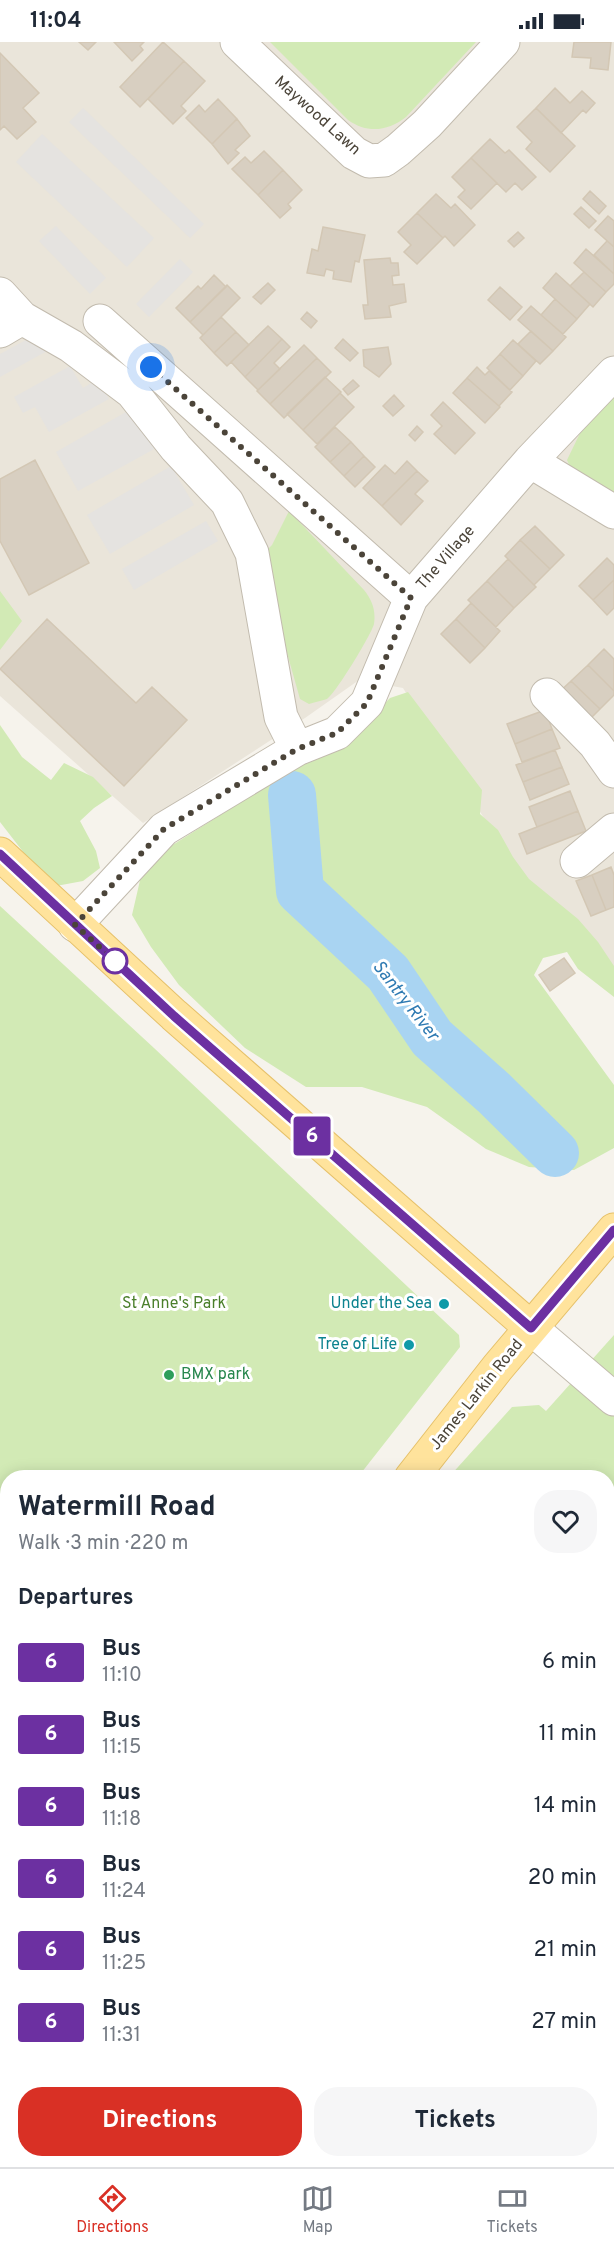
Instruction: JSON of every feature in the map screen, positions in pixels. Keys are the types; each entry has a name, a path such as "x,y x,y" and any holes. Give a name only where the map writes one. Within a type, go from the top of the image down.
{"main road":[{"path":"0,854 174,1016 531,1328"},
{"name":"James Larkin Road","path":"417,1470 531,1328 614,1230"}],"street":[{"name":"Maywood Lawn","path":"237,42 354,153 369,161 384,160 398,150 427,124 503,42"},
{"path":"0,294 11,324 71,346 132,392 176,448 227,502 252,553 281,717 297,749"},
{"path":"99,321 411,598"},
{"name":"The Village","path":"75,925 164,829 297,749 337,733 367,703 411,598 530,461 614,373"},
{"path":"530,461 614,512"},
{"path":"547,695 595,744 614,771"},
{"path":"577,861 614,830"},
{"path":"531,1328 614,1399"}],"shaded area":[{"path":"0,42 614,42 614,972 517,871 403,688 359,680 305,718 143,823 0,696"},
{"path":"83,108 204,224 190,238 69,122"},
{"path":"42,134 154,238 127,267 16,162"},
{"path":"56,226 106,278 90,294 39,241"},
{"path":"180,259 193,272 149,317 136,304"},
{"path":"37,334 47,351 0,377 0,354"},
{"path":"70,366 83,388 98,379 109,399 49,432 35,407 23,413 14,397"},
{"path":"133,408 156,448 78,491 56,452"},
{"path":"171,466 194,505 110,554 87,515"},
{"path":"206,521 218,541 134,590 122,569"}],"green space":[{"path":"270,42 476,42 406,117 385,128 370,129 348,120"},
{"path":"614,392 614,496 570,467 567,460 583,427"},
{"path":"289,511 364,590 374,610 374,624 338,686 327,699 309,704 300,699 260,557 272,545"},
{"path":"0,591 22,621 0,650"},
{"path":"408,692 482,790 480,814 498,830 529,879 578,919 598,942 614,966 614,997 578,969 567,952 543,958 534,975 614,1085 614,1148 574,1170 529,1167 486,1149 427,1107 362,1087 306,1087 245,1048 179,985 151,947 132,915 144,863 362,726 390,698"},
{"path":"0,725 22,757 51,780 64,763 93,777 112,796 80,821 96,851 100,868 83,881 56,886 24,853 0,822"},
{"name":"St Anne's Park","path":"0,906 459,1335 460,1347 363,1470 0,1470"},
{"path":"614,1335 614,1470 455,1470 512,1407 539,1405 546,1411"}],"building":[{"path":"79,42 96,42 88,50"},
{"path":"114,42 144,42 140,46 143,50 132,61"},
{"path":"163,42 184,61 140,107 120,87"},
{"path":"574,42 611,42 608,70 590,68 591,58 572,57"},
{"path":"0,53 39,93 23,108 36,122 17,139 4,126 0,130"},
{"path":"184,61 205,81 181,106 186,111 173,124 148,99"},
{"path":"555,88 570,103 582,91 595,103 586,113 583,110 561,133 536,108"},
{"path":"218,99 237,119 212,144 186,118 199,105 205,112"},
{"path":"536,108 575,146 550,172 526,149 532,142 517,127"},
{"path":"237,119 250,136 235,150 239,153 228,164 212,144"},
{"path":"490,139 505,153 509,150 536,177 522,190 515,183 506,192 471,158"},
{"path":"264,151 283,170 258,195 232,169 245,157 251,163"},
{"path":"471,158 497,183 471,209 458,197 465,190 452,177"},
{"path":"283,170 302,190 288,204 291,208 280,218 258,195"},
{"path":"590,191 606,206 599,214 583,199"},
{"path":"436,194 451,208 455,204 475,225 454,246 417,213"},
{"path":"581,207 596,221 589,228 574,214"},
{"path":"417,213 443,238 417,264 404,252 411,245 398,232"},
{"path":"608,216 614,221 614,247 595,230"},
{"path":"323,227 365,235 359,262 355,261 351,282 333,279 334,271 326,269 324,276 307,273 312,249 318,251"},
{"path":"518,232 524,238 514,247 508,241"},
{"path":"607,241 614,247 614,274 594,255"},
{"path":"586,249 614,274 614,284 606,292 574,263"},
{"path":"390,258 391,263 398,263 399,275 392,276 393,285 404,284 406,302 389,306 391,317 365,319 363,305 368,305 364,260"},
{"path":"584,272 606,292 593,307 570,286"},
{"path":"556,273 590,304 577,319 543,288"},
{"path":"214,275 226,287 190,322 176,308 198,286 201,289"},
{"path":"268,283 275,290 261,304 253,297"},
{"path":"227,285 240,298 203,335 190,322"},
{"path":"500,287 522,307 510,320 488,300"},
{"path":"555,299 577,319 563,334 541,315"},
{"path":"531,306 566,337 553,351 518,320"},
{"path":"307,312 317,321 311,328 301,319"},
{"path":"221,317 236,332 214,353 200,338"},
{"path":"268,326 282,339 245,377 231,362"},
{"path":"531,331 553,351 540,364 518,344"},
{"path":"236,332 249,345 227,366 214,353"},
{"path":"282,339 290,347 274,363 280,369 258,390 245,377"},
{"path":"343,339 358,353 350,361 335,348"},
{"path":"513,340 536,361 523,376 500,354"},
{"path":"304,345 317,358 270,404 257,391"},
{"path":"388,347 391,364 379,377 364,366 363,350"},
{"path":"500,354 523,376 510,390 487,368"},
{"path":"317,358 331,372 284,418 270,404"},
{"path":"477,367 485,375 489,371 512,392 499,406 467,378"},
{"path":"325,377 341,392 303,430 287,414"},
{"path":"467,378 500,407 485,423 453,393"},
{"path":"353,380 359,386 348,395 343,389"},
{"path":"340,393 354,407 317,444 303,430"},
{"path":"394,395 404,406 393,416 383,406"},
{"path":"443,402 475,433 455,454 434,434 442,426 431,415"},
{"path":"417,426 423,432 415,441 409,435"},
{"path":"335,427 351,442 330,462 315,447"},
{"path":"351,442 364,456 344,476 330,462"},
{"path":"364,456 375,467 355,487 344,476"},
{"path":"35,460 89,563 29,595 0,541 0,479"},
{"path":"407,461 417,471 382,506 363,488 385,465 395,474"},
{"path":"417,471 428,481 415,494 423,501 401,525 382,506"},
{"path":"535,526 564,555 550,569 520,540"},
{"path":"520,540 550,569 534,585 505,556"},
{"path":"607,558 614,565 614,580 593,600 579,586"},
{"path":"508,559 536,587 514,608 487,581"},
{"path":"614,580 614,608 607,615 593,600"},
{"path":"487,581 514,608 496,627 468,600"},
{"path":"471,603 500,631 485,648 456,619"},
{"path":"47,619 136,703 152,687 187,720 124,786 0,669"},
{"path":"456,619 485,648 470,663 441,634"},
{"path":"604,649 614,659 614,691 588,665"},
{"path":"588,665 614,691 614,695 600,709 571,681"},
{"path":"571,681 600,709 584,725 555,696"},
{"path":"545,710 552,729 515,744 507,724"},
{"path":"552,729 560,748 522,762 515,744"},
{"path":"555,750 562,767 523,782 516,765"},
{"path":"562,767 569,784 530,800 523,782"},
{"path":"570,791 578,811 537,827 529,807"},
{"path":"578,811 586,831 527,854 519,834"},
{"path":"611,867 614,875 614,907 606,910 592,875"},
{"path":"592,875 606,910 591,916 576,881"},
{"path":"564,958 575,973 550,991 539,975"}],"waterway":[{"name":"Santry River","path":"292,795 300,891 388,973 432,1038 494,1093 555,1153"}],"bus line":[{"name":"6","path":"0,854 174,1016 531,1328 614,1230"}],"place":[{"name":"Under the Sea","path":"444,1304"},
{"name":"Tree of Life","path":"409,1345"},
{"name":"BMX park","path":"169,1375"}],"route":[{"path":"115,961 75,925 164,829 297,749 337,733 367,703 411,598 151,367"}]}
